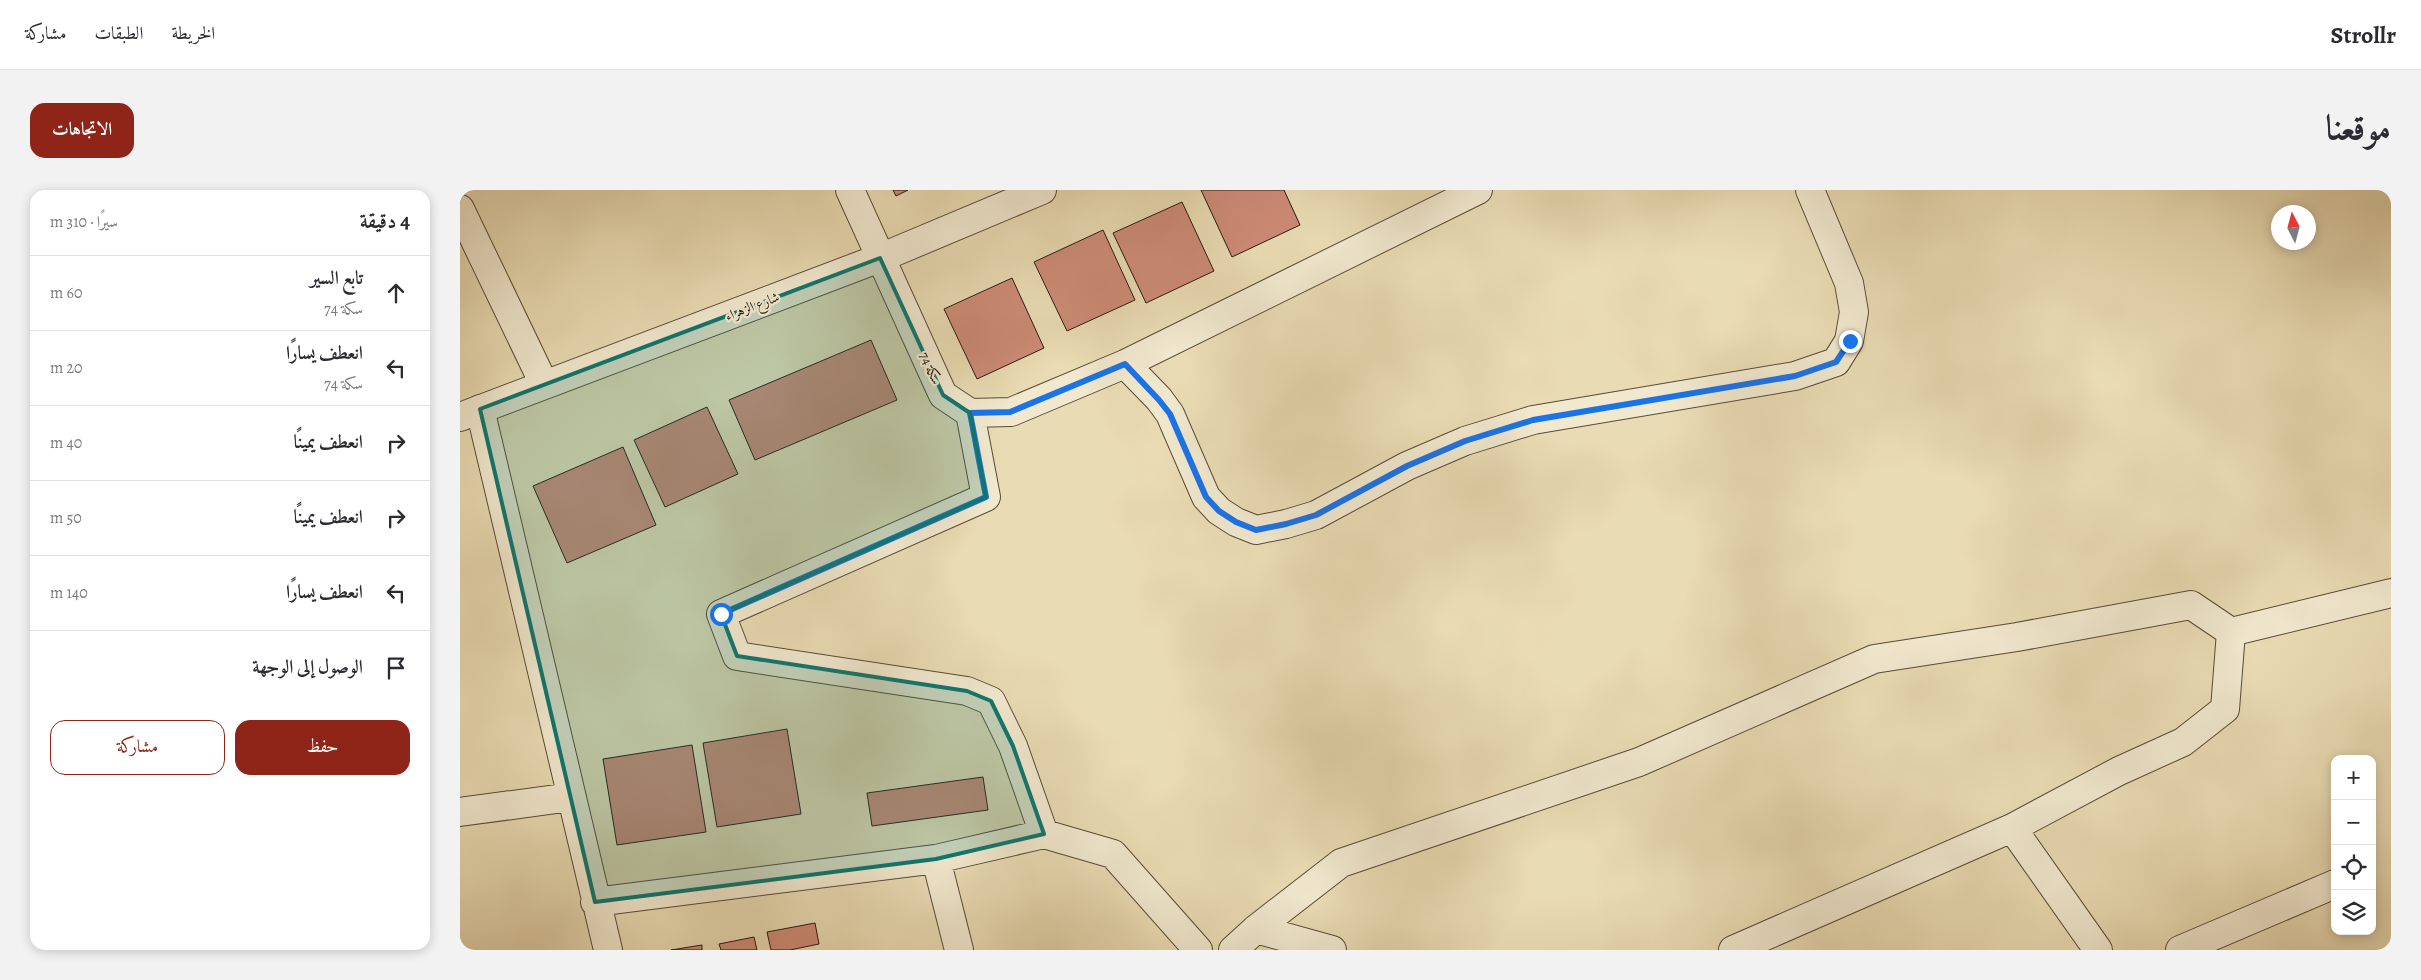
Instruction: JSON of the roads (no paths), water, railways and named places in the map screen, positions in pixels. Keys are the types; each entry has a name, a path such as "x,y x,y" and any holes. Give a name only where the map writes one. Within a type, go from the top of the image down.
{"street":[{"name":"سكة 74","path":"850,190 943,394 970,413"},
{"name":"شارع الزهراء","path":"470,414 544,384 880,258 1042,190"},
{"path":"1044,834 1013,746 991,701 967,691 736,656 721,614 986,497 970,413 1010,412 1125,364 1478,190"},
{"path":"1125,364 1170,414 1206,497 1219,511 1236,522 1256,530 1286,524 1316,515 1407,466 1493,431 1533,420 1795,376 1836,362 1850,341 1854,312 1849,283 1810,190"},
{"path":"460,209 544,384"},
{"path":"470,414 571,798 608,950"},
{"path":"1233,950 1256,929 1341,863 1639,762 1874,660 2192,606 2230,632 2391,593"},
{"path":"1733,950 2012,828 2119,770 2183,742 2225,709 2230,632"},
{"path":"460,812 571,798"},
{"path":"2012,828 2098,950"},
{"path":"595,902 936,859 1044,834 1113,854 1198,950"},
{"path":"936,859 959,950"},
{"path":"2180,950 2331,886"},
{"path":"1256,929 1332,950"}]}
